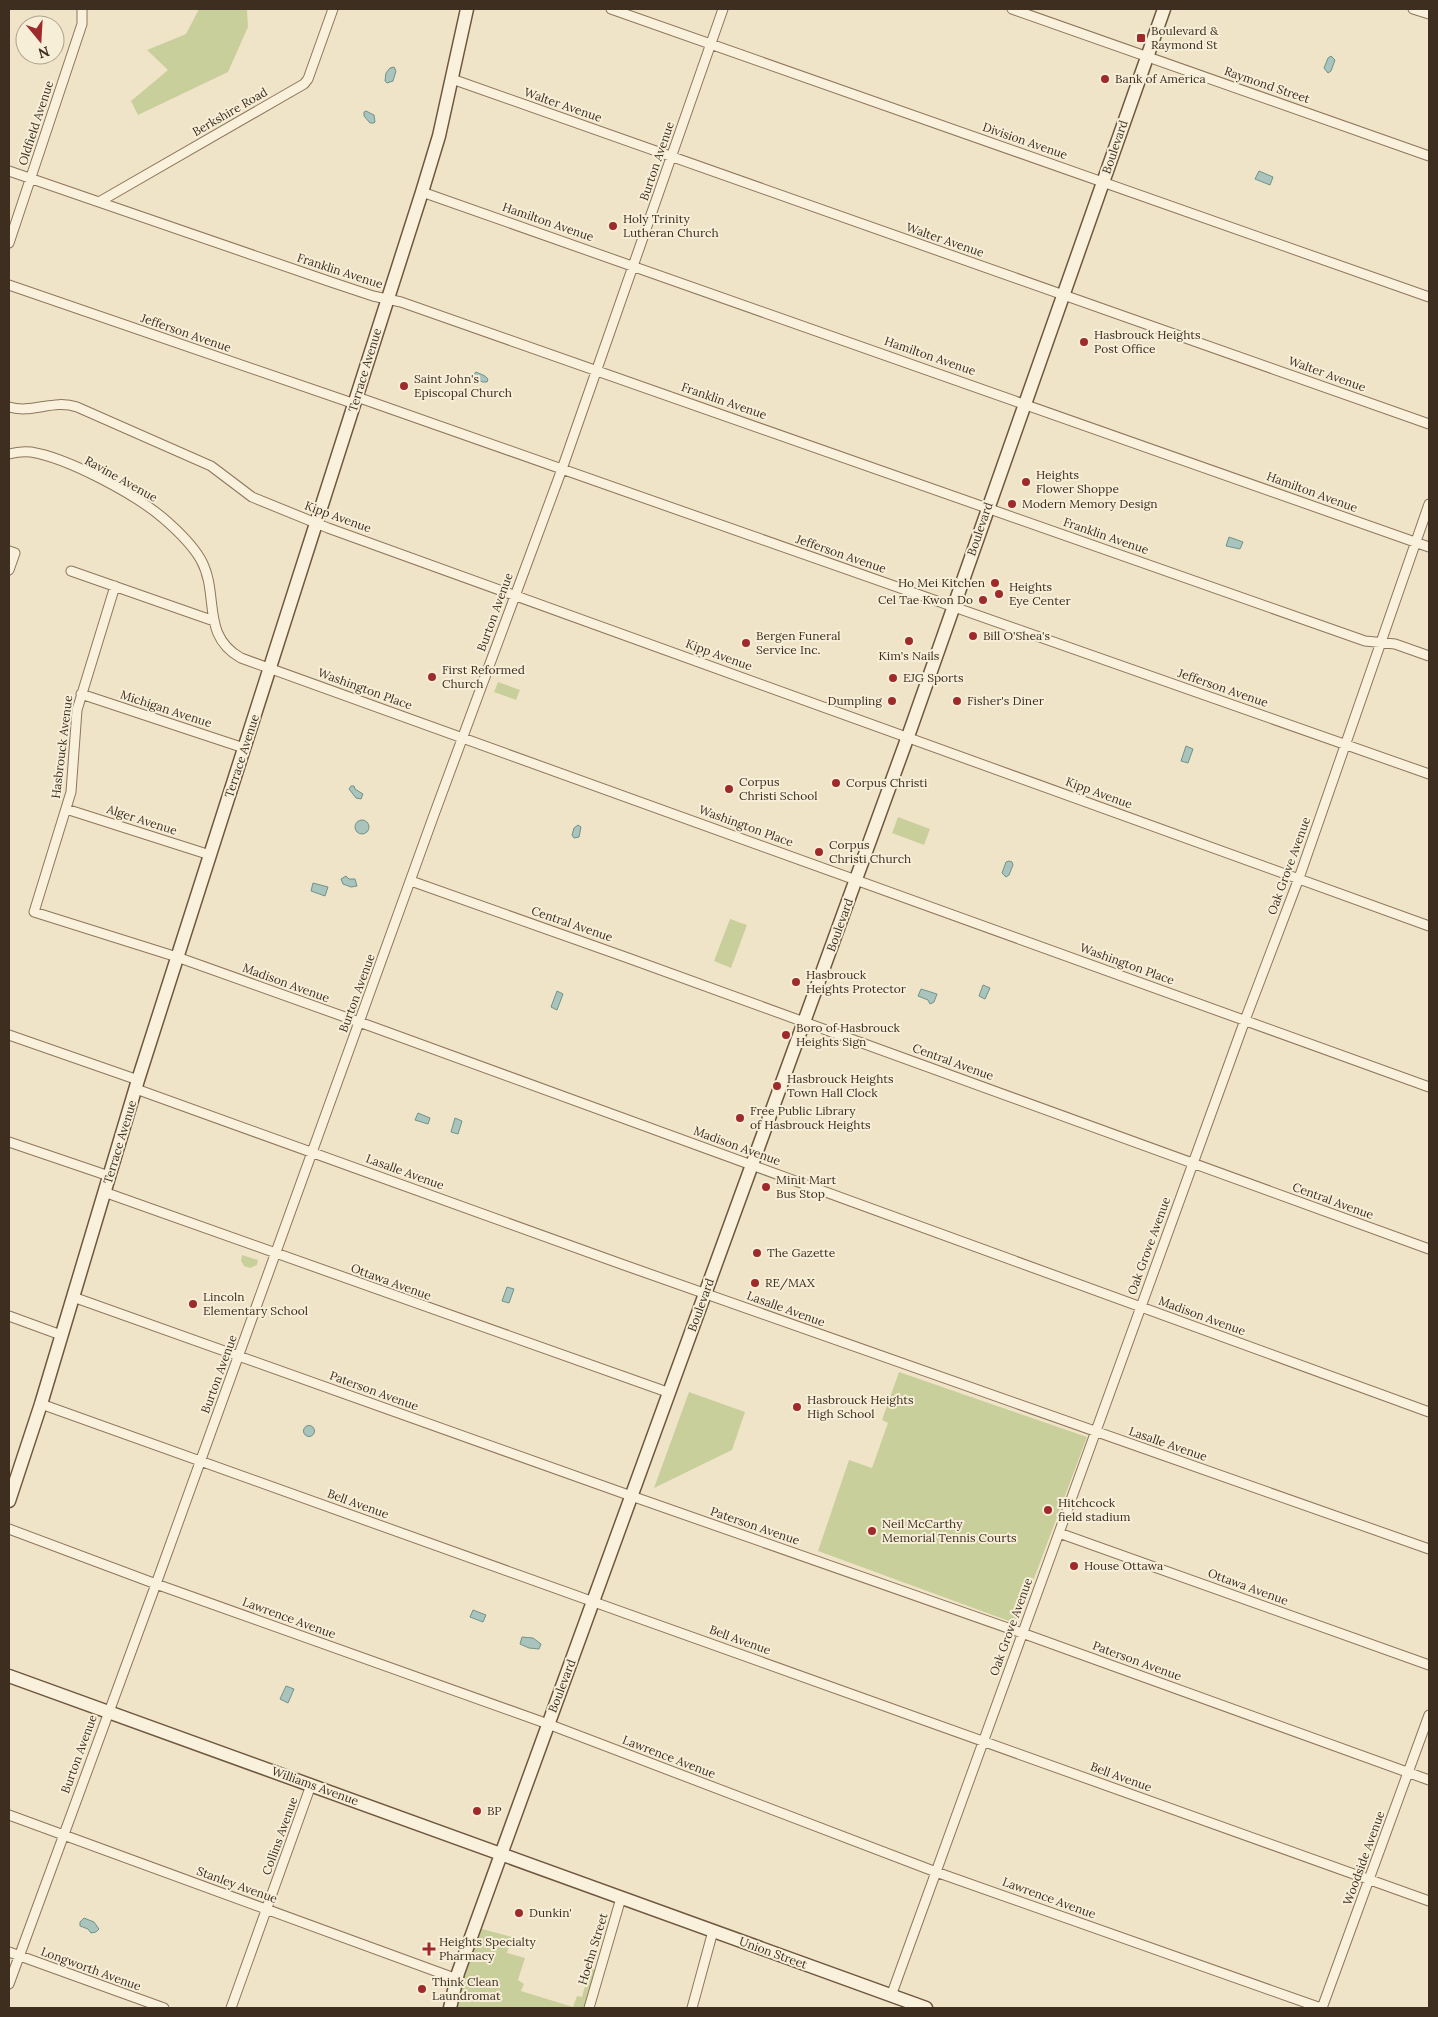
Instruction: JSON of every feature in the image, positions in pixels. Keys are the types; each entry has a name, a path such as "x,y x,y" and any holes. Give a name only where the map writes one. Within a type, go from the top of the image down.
{"street":[{"name":"Oldfield Avenue","path":"9,243 82,24 82,9"},
{"name":"Berkshire Road","path":"99,202 304,84 308,79 333,9"},
{"name":"Terrace Avenue","path":"9,1501 41,1404 177,957 422,192 439,136 468,9"},
{"name":"Division Avenue","path":"611,9 1429,297"},
{"name":"Burton Avenue","path":"9,1984 201,1462 463,737 513,593 562,469 723,9"},
{"name":"Raymond Street","path":"1012,9 1429,156"},
{"name":"Boulevard","path":"450,2008 457,1979 501,1854 908,737 1164,9"},
{"path":"1413,9 1429,14"},
{"name":"Walter Avenue","path":"452,79 1429,424"},
{"name":"Franklin Avenue","path":"9,171 331,282 401,302 1365,641 1380,644 1396,644 1429,656"},
{"name":"Hamilton Avenue","path":"422,192 634,265 1429,547"},
{"name":"Jefferson Avenue","path":"9,284 562,469 1429,774"},
{"name":"Kipp Avenue","path":"9,407 23,410 60,404 76,406 211,466 254,498 317,523 1429,926"},
{"name":"Ravine Avenue","path":"9,454 29,452 67,464 108,483 162,517 191,547 205,568 214,621"},
{"name":"Oak Grove Avenue","path":"891,1996 1245,1020 1299,878 1429,504"},
{"path":"9,570 12,552"},
{"path":"71,571 214,621"},
{"name":"Hasbrouck Avenue","path":"34,912 71,792 75,723 81,694 115,586"},
{"name":"Washington Place","path":"214,621 218,638 232,653 271,668 1429,1087"},
{"name":"Michigan Avenue","path":"81,694 244,748"},
{"name":"Alger Avenue","path":"66,809 210,855"},
{"name":"Central Avenue","path":"411,880 1429,1249"},
{"name":"Madison Avenue","path":"34,912 177,957 1429,1412"},
{"name":"Lasalle Avenue","path":"9,1035 313,1152 1429,1549"},
{"path":"9,1142 109,1176"},
{"name":"Ottawa Avenue","path":"104,1192 670,1393"},
{"name":"Paterson Avenue","path":"73,1297 632,1497 1022,1633 1429,1780"},
{"path":"9,1316 61,1335"},
{"name":"Bell Avenue","path":"41,1404 984,1740 1429,1901"},
{"name":"Lawrence Avenue","path":"9,1529 156,1584 548,1724 936,1872 1321,2008"},
{"name":"Ottawa Avenue","path":"1059,1533 1429,1665"},
{"name":"Williams Avenue","path":"9,1676 621,1898"},
{"name":"Woodside Avenue","path":"1321,2008 1429,1715"},
{"name":"Collins Avenue","path":"231,2008 312,1785"},
{"name":"Stanley Avenue","path":"9,1815 457,1979"},
{"name":"Union Street","path":"621,1898 926,2008"},
{"name":"Hoehn Street","path":"588,2008 621,1898"},
{"path":"692,2008 713,1931"},
{"name":"Longworth Avenue","path":"9,1952 164,2008"}],"green space":[{"path":"199,9 247,9 248,27 228,72 138,115 131,101 168,70 147,50 186,34"},
{"path":"498,682 520,690 516,700 494,692"},
{"path":"898,817 930,829 924,845 892,833"},
{"path":"730,919 747,925 731,968 714,961"},
{"path":"242,1255 258,1260 257,1265 250,1268 244,1266 241,1261"},
{"path":"899,1372 1087,1437 1017,1624 818,1551 849,1460 872,1468 888,1423 882,1420"},
{"path":"689,1392 745,1412 732,1450 654,1488"},
{"path":"475,1927 512,1937 507,1953 525,1958 518,1980 524,1984 521,1991 573,2007 577,1996 582,1997 590,1968 599,1971 589,2008 451,2008"}],"water":[{"path":"1331,56 1335,60 1331,71 1328,73 1324,68 1328,58"},
{"path":"394,67 396,71 393,81 387,83 385,81 386,73 390,68"},
{"path":"366,111 374,115 374,123 370,123 364,116"},
{"path":"1259,171 1273,177 1270,185 1255,179"},
{"path":"476,372 485,376 488,379 487,382 473,379 472,376"},
{"path":"1229,537 1243,542 1240,549 1226,546"},
{"path":"1186,746 1193,749 1188,763 1181,761"},
{"path":"351,786 354,786 355,789 363,794 361,799 356,798 349,789"},
{"path":"362,820 367,822 369,827 367,832 362,834 357,832 355,827 357,822"},
{"path":"578,825 581,827 579,837 574,838 572,835 574,828"},
{"path":"1009,861 1013,865 1009,875 1006,877 1002,873 1006,862"},
{"path":"346,876 349,879 355,879 357,886 351,887 343,884 341,879"},
{"path":"313,883 328,887 325,896 311,891"},
{"path":"983,985 990,988 985,999 979,996"},
{"path":"921,989 937,994 934,1002 930,1004 928,1000 918,996"},
{"path":"557,991 563,994 557,1010 551,1007"},
{"path":"418,1113 430,1118 428,1124 415,1120"},
{"path":"455,1118 462,1121 458,1134 451,1132"},
{"path":"507,1287 514,1289 509,1303 502,1301"},
{"path":"309,1425 315,1431 309,1437 303,1431"},
{"path":"473,1610 486,1615 483,1622 470,1617"},
{"path":"522,1637 533,1638 541,1644 539,1649 529,1648 520,1644"},
{"path":"286,1686 294,1689 288,1703 280,1699"},
{"path":"84,1918 94,1922 99,1929 91,1933 88,1929 80,1926 80,1922"}],"place":[{"name":"Boulevard & Raymond St","path":"1141,38"},
{"name":"Bank of America","path":"1105,79"},
{"name":"Holy Trinity Lutheran Church","path":"613,226"},
{"name":"Hasbrouck Heights Post Office","path":"1084,342"},
{"name":"Saint John's Episcopal Church","path":"404,386"},
{"name":"Heights Flower Shoppe","path":"1026,482"},
{"name":"Modern Memory Design","path":"1012,504"},
{"name":"Ho Mei Kitchen","path":"995,583"},
{"name":"Heights Eye Center","path":"999,594"},
{"name":"Cel Tae Kwon Do","path":"983,600"},
{"name":"Bill O'Shea's","path":"973,636"},
{"name":"Kim's Nails","path":"909,641"},
{"name":"Bergen Funeral Service Inc.","path":"746,643"},
{"name":"First Reformed Church","path":"432,677"},
{"name":"EJG Sports","path":"893,678"},
{"name":"Dumpling","path":"892,701"},
{"name":"Fisher's Diner","path":"957,701"},
{"name":"Corpus Christi","path":"836,783"},
{"name":"Corpus Christi School","path":"729,789"},
{"name":"Corpus Christi Church","path":"819,852"},
{"name":"Hasbrouck Heights Protector","path":"796,982"},
{"name":"Boro of Hasbrouck Heights Sign","path":"786,1035"},
{"name":"Hasbrouck Heights Town Hall Clock","path":"777,1086"},
{"name":"Free Public Library of Hasbrouck Heights","path":"740,1118"},
{"name":"Minit Mart Bus Stop","path":"766,1187"},
{"name":"The Gazette","path":"757,1253"},
{"name":"RE/MAX","path":"755,1283"},
{"name":"Lincoln Elementary School","path":"193,1304"},
{"name":"Hasbrouck Heights High School","path":"797,1407"},
{"name":"Hitchcock field stadium","path":"1048,1510"},
{"name":"Neil McCarthy Memorial Tennis Courts","path":"872,1531"},
{"name":"House Ottawa","path":"1074,1566"},
{"name":"BP","path":"477,1811"},
{"name":"Dunkin'","path":"519,1913"},
{"name":"Heights Specialty Pharmacy","path":"429,1949"},
{"name":"Think Clean Laundromat","path":"422,1989"}]}
